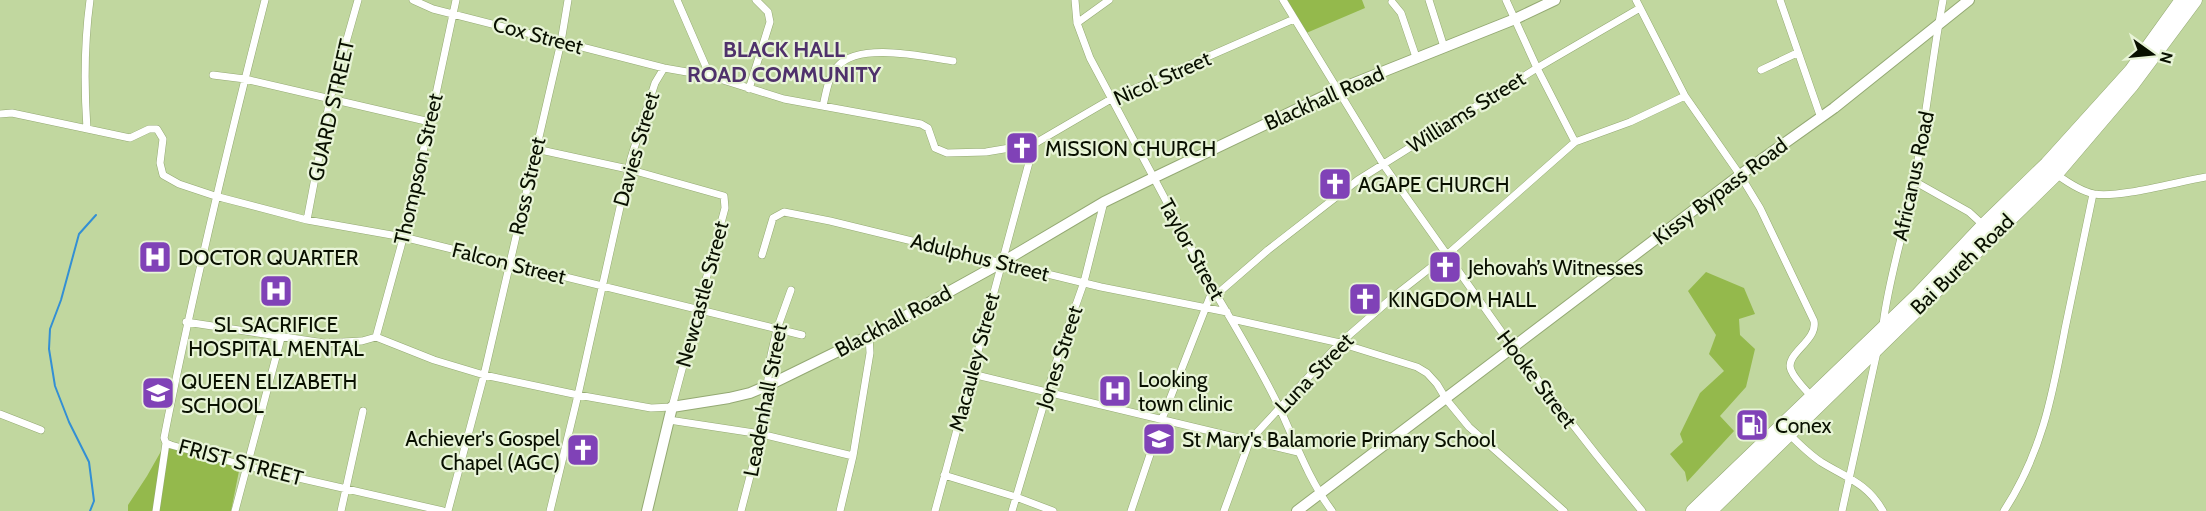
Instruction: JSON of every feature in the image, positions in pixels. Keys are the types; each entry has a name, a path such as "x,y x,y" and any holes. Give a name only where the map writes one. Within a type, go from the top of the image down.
{"highway":[{"path":"2051,169 2131,71 2182,0"},
{"name":"Bai Bureh Road","path":"1710,511 1785,429 1879,347 1988,230 2131,86 2195,0"},
{"path":"1694,511 1785,429 1812,397 1988,230"}],"street":[{"path":"0,114 12,113 87,129 84,86 85,38 90,0"},
{"name":"FRIST STREET","path":"265,0 215,196 186,322 164,438 166,443 246,466 442,511"},
{"name":"GUARD STREET","path":"307,220 330,99 358,0"},
{"name":"Cox Street","path":"413,0 433,9 664,68"},
{"name":"Thompson Street","path":"376,337 403,237 456,0"},
{"name":"Ross Street","path":"448,511 484,375 561,42 568,0"},
{"path":"677,0 710,76"},
{"path":"749,89 770,22 768,12 756,0"},
{"name":"Taylor Street","path":"1074,0 1077,23 1090,57 1111,99 1214,292 1232,319 1280,408 1298,452 1320,495 1332,511"},
{"path":"1077,23 1109,0"},
{"name":"Hooke Street","path":"1283,0 1383,164 1513,348 1642,511"},
{"path":"1429,0 1444,47"},
{"path":"1506,0 1537,68 1575,142 1630,122 1685,96"},
{"name":"Blackhall Road","path":"376,337 434,360 484,375 651,408 672,407 750,393 868,336 1001,263 1104,202 1153,178 1337,90 1515,19 1555,0"},
{"path":"1636,0 1685,96 1739,174 1776,238 1814,321 1815,327 1812,334 1792,358 1790,364 1791,370 1812,397"},
{"path":"1780,0 1821,117"},
{"name":"Africanus Road","path":"1883,328 1886,302 1925,124 1943,0"},
{"name":"Kissy Bypass Road","path":"1297,511 1739,174 1821,117 1969,0"},
{"path":"1392,2 1401,13 1416,57"},
{"name":"Williams Street","path":"1214,292 1383,164 1537,68 1640,8"},
{"name":"Nicol Street","path":"1034,144 1111,99 1294,20"},
{"path":"823,106 835,68 845,61 865,54 885,51 953,61"},
{"path":"1761,70 1797,53"},
{"name":"Davies Street","path":"550,511 628,169 655,83 664,68 710,76 784,99 921,124 928,128 935,148 947,153 986,152 1034,144"},
{"path":"213,75 245,79 430,122"},
{"name":"Falcon Street","path":"87,129 130,138 150,129 157,129 164,139 160,163 163,175 179,184 215,196 307,220 403,237 510,262 602,287 802,335"},
{"name":"Luna Street","path":"1224,511 1250,440 1340,343 1448,254 1575,142"},
{"name":"Macauley Street","path":"935,511 1034,144"},
{"name":"Newcastle Street","path":"536,149 628,169 724,196 725,208 647,511"},
{"path":"2051,169 2078,188 2093,194 2128,191 2206,177"},
{"path":"1914,181 1969,212 1988,230"},
{"path":"2004,511 2019,486 2042,435 2052,400 2093,194"},
{"name":"Jones Street","path":"1012,511 1047,392 1084,282 1104,202"},
{"name":"Adulphus Street","path":"762,255 773,218 784,213 850,226 1144,297 1227,312"},
{"name":"Leadenhall Street","path":"741,511 761,434 771,355 777,329 791,290"},
{"path":"1131,511 1162,419 1205,308 1214,292"},
{"path":"1232,319 1340,343 1417,367 1428,373 1469,428 1564,511"},
{"path":"186,322 324,343 362,341 376,337"},
{"path":"840,511 853,456 870,353 868,336"},
{"path":"236,511 281,338"},
{"path":"1842,511 1879,347"},
{"path":"972,374 1298,452"},
{"path":"341,511 363,411"},
{"path":"0,414 41,430"},
{"path":"669,420 761,434 853,456"},
{"path":"1785,429 1821,462 1851,478 1873,495 1883,511"},
{"path":"156,511 166,443"},
{"path":"944,476 1016,497 1053,511"}],"green space":[{"path":"1286,0 1362,0 1365,8 1304,34"},
{"path":"1706,272 1744,288 1755,314 1739,319 1740,335 1755,349 1746,387 1720,416 1734,431 1687,482 1685,472 1670,454 1683,442 1680,434 1700,393 1724,371 1709,354 1716,335 1688,291"},
{"path":"164,446 240,466 231,511 128,511 128,505"}],"waterway":[{"path":"90,511 94,501 89,462 69,422 55,386 49,349 50,329 61,300 79,234 96,215"}],"place":[{"name":"MISSION CHURCH","path":"1022,148"},
{"name":"AGAPE CHURCH","path":"1335,184"},
{"name":"DOCTOR QUARTER","path":"155,257"},
{"name":"Jehovah’s Witnesses","path":"1445,267"},
{"name":"SL SACRIFICE HOSPITAL MENTAL","path":"276,291"},
{"name":"KINGDOM HALL","path":"1365,299"},
{"name":"Looking town clinic","path":"1115,391"},
{"name":"QUEEN ELIZABETH SCHOOL","path":"158,393"},
{"name":"Conex","path":"1752,425"},
{"name":"St Mary's Balamorie Primary School","path":"1159,439"},
{"name":"Achiever's Gospel Chapel (AGC)","path":"583,450"}],"district":[{"name":"BLACK HALL ROAD COMMUNITY","path":"784,62"}]}
